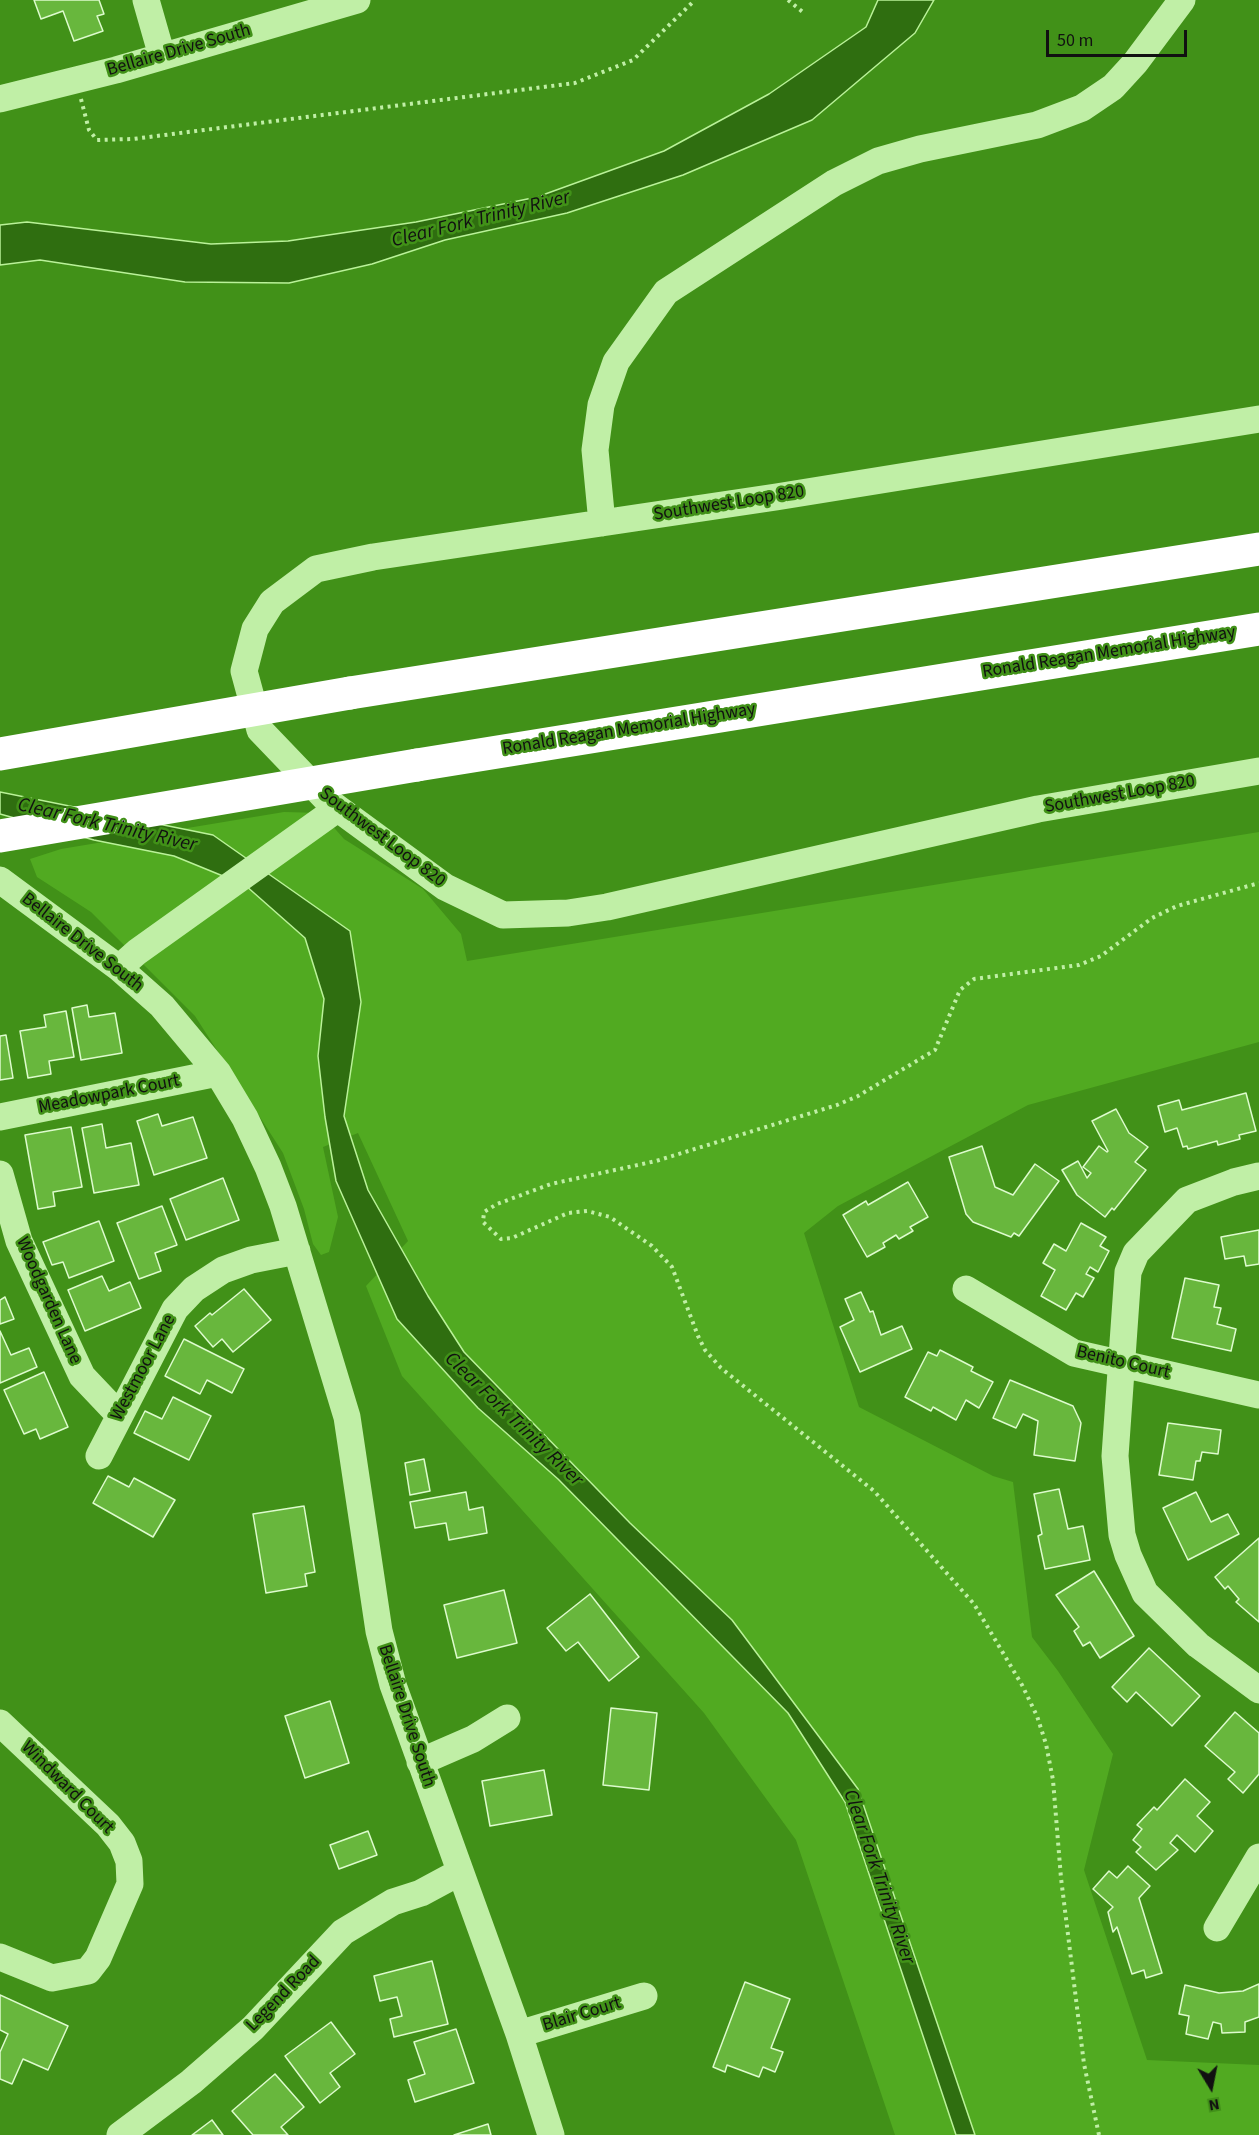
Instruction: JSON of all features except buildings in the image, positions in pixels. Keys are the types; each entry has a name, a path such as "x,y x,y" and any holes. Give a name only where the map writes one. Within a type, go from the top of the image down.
{"highway":[{"path":"0,754 350,693 1259,549"},
{"name":"Ronald Reagan Memorial Highway","path":"0,836 417,765 1259,629"}],"street":[{"path":"146,0 162,56"},
{"name":"Bellaire Drive South","path":"0,99 162,56 357,0"},
{"path":"602,523 595,450 601,405 616,362 666,292 834,183 878,161 920,149 1037,125 1082,108 1113,87 1135,63 1182,0"},
{"name":"Southwest Loop 820","path":"1259,419 373,557 316,569 273,602 255,629 244,671 260,729 337,809 445,887 504,915 568,914 1038,808 1259,771"},
{"path":"119,968 187,916 337,809"},
{"name":"Bellaire Drive South","path":"0,880 119,968 162,1006 218,1073 245,1118 268,1167 297,1251 347,1417 385,1659 519,2034 551,2135"},
{"name":"Meadowpark Court","path":"0,1118 218,1073"},
{"name":"Woodgarden Lane","path":"0,1174 19,1240 82,1376 119,1415"},
{"path":"1259,1176 1234,1182 1187,1200 1136,1253 1128,1272 1115,1456 1122,1535 1145,1593 1198,1645 1259,1690"},
{"name":"Westmoor Lane","path":"99,1456 175,1310 194,1289 223,1270 251,1260 297,1251"},
{"name":"Benito Court","path":"966,1290 1074,1353 1259,1395"},
{"path":"420,1762 473,1739 507,1718"},
{"name":"Windward Court","path":"0,1723 108,1825 122,1843 129,1861 130,1884 98,1958 88,1971 52,1978 0,1957"},
{"path":"1217,1928 1259,1857"},
{"name":"Legend Road","path":"124,2134 253,2028 343,1932 393,1902 421,1893 460,1872"},
{"name":"Blair Court","path":"519,2034 645,1996"}],"path":[{"path":"69,80 82,100 90,130 97,140 133,139 575,84 633,60 695,0"},
{"path":"788,0 804,13"},
{"path":"1099,2135 1084,2064 1061,1878 1053,1780 1046,1744 1037,1716 1022,1685 974,1604 874,1491 721,1368 705,1350 698,1336 672,1267 652,1246 610,1217 587,1211 568,1214 512,1238 501,1239 483,1222 484,1212 496,1204 551,1184 656,1161 837,1105 858,1096 935,1050 960,990 974,979 1079,965 1101,956 1152,918 1177,906 1259,883"}],"shaded area":[{"path":"284,812 321,813 344,839 423,889 461,934 467,961 1259,832 1259,1042 1028,1105 838,1206 804,1233 859,1407 993,1476 1013,1482 1032,1637 1058,1671 1113,1754 1084,1870 1147,2060 1259,2065 1259,2135 895,2135 796,1840 704,1713 402,1376 366,1286 408,1241 358,1133 323,1147 338,1217 329,1252 321,1255 313,1244 304,1209 283,1153 195,1016 91,912 37,877 30,859 61,849"}],"water":[{"name":"Clear Fork Trinity River","path":"878,0 934,0 915,33 812,120 683,175 567,213 445,240 372,264 289,283 185,282 40,260 0,265 0,225 27,222 211,244 288,241 416,222 537,197 664,151 769,94 866,27"},
{"name":"Clear Fork Trinity River","path":"0,792 213,835 350,931 361,1002 344,1116 368,1190 428,1296 464,1352 630,1523 732,1620 858,1789 975,2135 956,2135 845,1802 788,1713 558,1479 478,1408 397,1319 336,1181 318,1056 324,999 305,938 245,885 174,856 94,840 0,814"}]}
